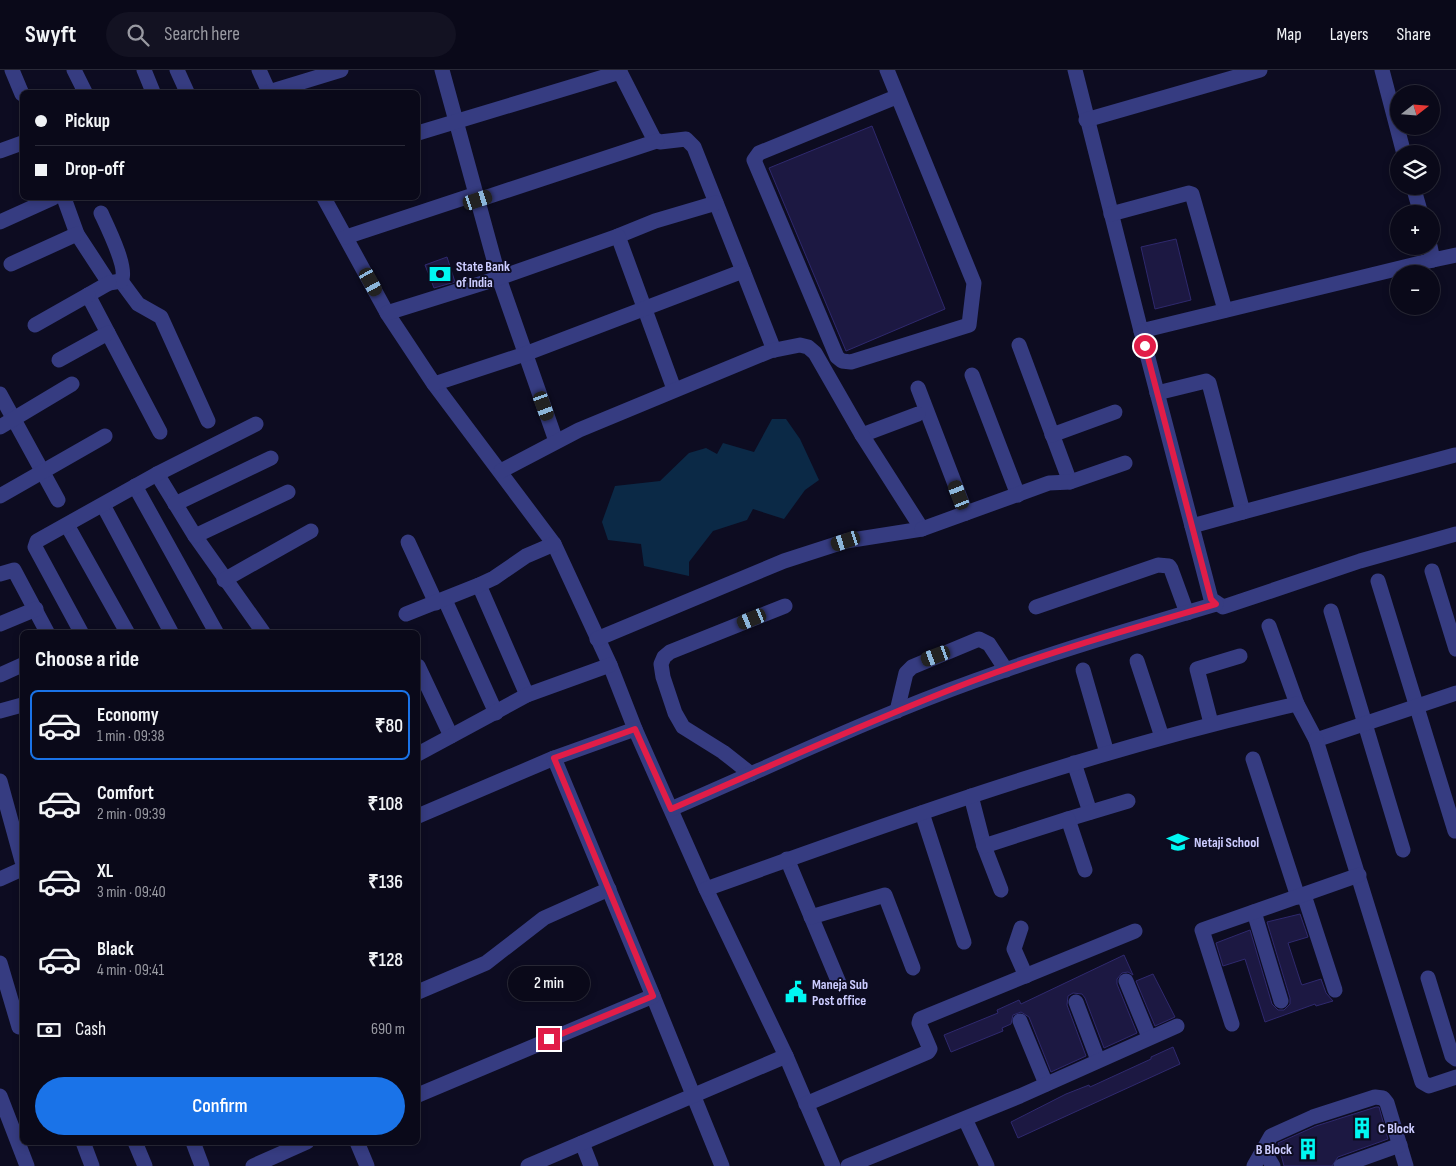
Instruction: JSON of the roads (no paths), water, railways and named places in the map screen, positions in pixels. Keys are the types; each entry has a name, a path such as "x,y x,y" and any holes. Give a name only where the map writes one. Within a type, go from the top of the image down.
{"street":[{"path":"12,70 20,90"},
{"path":"74,70 84,90"},
{"path":"144,70 152,90"},
{"path":"177,70 186,90"},
{"path":"259,70 268,90"},
{"path":"276,90 341,70"},
{"path":"442,70 499,278 556,441"},
{"path":"887,70 896,97 974,283 968,325 851,362 842,361 837,357 754,160 759,153 896,97"},
{"path":"1075,70 1086,120 1211,599 1223,607 1360,561 1456,534"},
{"path":"1086,120 1260,70"},
{"path":"1382,70 1402,145"},
{"path":"420,132 457,123 619,71 657,141"},
{"path":"346,237 657,141 686,140 690,142 716,203 774,350"},
{"path":"0,151 20,144"},
{"path":"1111,214 1189,193 1192,194 1225,310"},
{"path":"0,222 49,200"},
{"path":"65,200 77,234 115,282 138,304 161,317 208,421"},
{"path":"325,200 387,313 434,384 554,544 610,665 635,729 706,889 786,1056 833,1166"},
{"path":"387,313 499,278 655,221 716,203"},
{"path":"34,325 115,282 124,275 121,260 101,213"},
{"path":"11,264 77,234"},
{"path":"618,236 674,389"},
{"path":"1440,254 1456,255"},
{"path":"1141,331 1225,310 1424,255"},
{"path":"434,384 525,354 744,271"},
{"path":"88,295 160,432"},
{"path":"59,360 108,333"},
{"path":"501,471 556,441 674,389 774,350 800,345 808,347 815,352 862,435 922,529"},
{"path":"1019,345 1070,482"},
{"path":"972,375 1018,495"},
{"path":"1158,393 1206,381 1209,383 1243,512"},
{"path":"0,427 72,384"},
{"path":"918,388 966,513"},
{"path":"0,394 58,500"},
{"path":"1052,435 1115,412"},
{"path":"862,435 918,414"},
{"path":"80,630 36,547 37,541 157,474 256,424"},
{"path":"0,496 105,436"},
{"path":"1192,526 1455,455"},
{"path":"175,504 271,458"},
{"path":"597,639 784,561 846,541 922,529 1049,482 1070,482 1125,463"},
{"path":"157,474 224,580 262,630"},
{"path":"135,486 215,630"},
{"path":"195,536 288,492"},
{"path":"103,505 170,630"},
{"path":"67,525 126,630"},
{"path":"224,580 311,531"},
{"path":"408,542 441,602 496,713"},
{"path":"406,614 441,602 478,586 494,578 526,556 554,544"},
{"path":"1036,607 1158,564 1164,564 1172,570 1187,613"},
{"path":"0,574 14,570 46,630"},
{"path":"1432,571 1456,650"},
{"path":"1378,581 1455,831"},
{"path":"478,586 527,695"},
{"path":"671,809 897,711 1006,670 1216,604"},
{"path":"751,774 723,752 683,727 675,713 663,677 661,664 664,657 670,652 785,606"},
{"path":"0,624 36,610"},
{"path":"1331,611 1403,850"},
{"path":"1269,626 1297,704 1316,740 1422,1082 1429,1086 1456,1077"},
{"path":"897,711 906,673 921,661 979,639 989,644 1006,670"},
{"path":"1211,723 1197,669 1240,656"},
{"path":"1136,661 1162,737"},
{"path":"420,753 527,695 610,665"},
{"path":"0,675 20,667"},
{"path":"420,670 451,736"},
{"path":"1082,670 1107,753"},
{"path":"1316,740 1456,693"},
{"path":"706,889 971,796 1074,763 1211,723 1297,704"},
{"path":"0,711 20,706"},
{"path":"420,815 554,758 635,729"},
{"path":"554,758 722,1166"},
{"path":"1254,759 1335,990"},
{"path":"1074,763 1090,812"},
{"path":"0,781 20,854"},
{"path":"971,796 984,846 1001,890"},
{"path":"984,846 1128,801"},
{"path":"922,813 964,942"},
{"path":"1068,819 1085,870"},
{"path":"787,859 838,983"},
{"path":"0,879 20,870"},
{"path":"1232,1024 1202,930 1359,875"},
{"path":"420,991 486,963 544,918 609,889"},
{"path":"811,917 885,895 913,968"},
{"path":"1254,912 1281,1001"},
{"path":"1022,928 1014,949 1026,976"},
{"path":"806,1104 928,1052 930,1048 919,1023 920,1019 1135,931"},
{"path":"0,963 19,1027"},
{"path":"1428,978 1452,1056 1456,1059"},
{"path":"1126,981 1148,1037"},
{"path":"420,1094 653,996"},
{"path":"1076,1002 1098,1060"},
{"path":"1020,1022 1046,1084"},
{"path":"848,1166 1046,1084 1148,1037 1178,1026"},
{"path":"528,1166 694,1097 786,1056"},
{"path":"0,1096 27,1166"},
{"path":"1254,1166 1264,1151 1270,1136 1313,1117 1375,1097 1383,1098 1387,1102 1406,1166"},
{"path":"965,1118 987,1166"},
{"path":"582,1143 591,1166"},
{"path":"86,1145 92,1166"},
{"path":"136,1145 145,1166"},
{"path":"194,1145 202,1166"},
{"path":"253,1166 301,1145"},
{"path":"358,1145 367,1166"},
{"path":"1341,1166 1400,1145"},
{"path":"1264,1151 1273,1166"}],"water":[{"path":"772,419 786,419 800,439 819,480 805,490 784,519 753,509 747,520 713,531 689,562 689,576 644,566 641,544 608,540 602,522 615,486 660,481 689,453 706,448 717,454 723,443 754,452"}],"place":[{"name":"State Bank of India","path":"440,274"},
{"name":"Netaji School","path":"1178,842"},
{"name":"Maneja Sub Post office","path":"796,992"},
{"name":"C Block","path":"1362,1128"},
{"name":"B Block","path":"1308,1149"}]}
